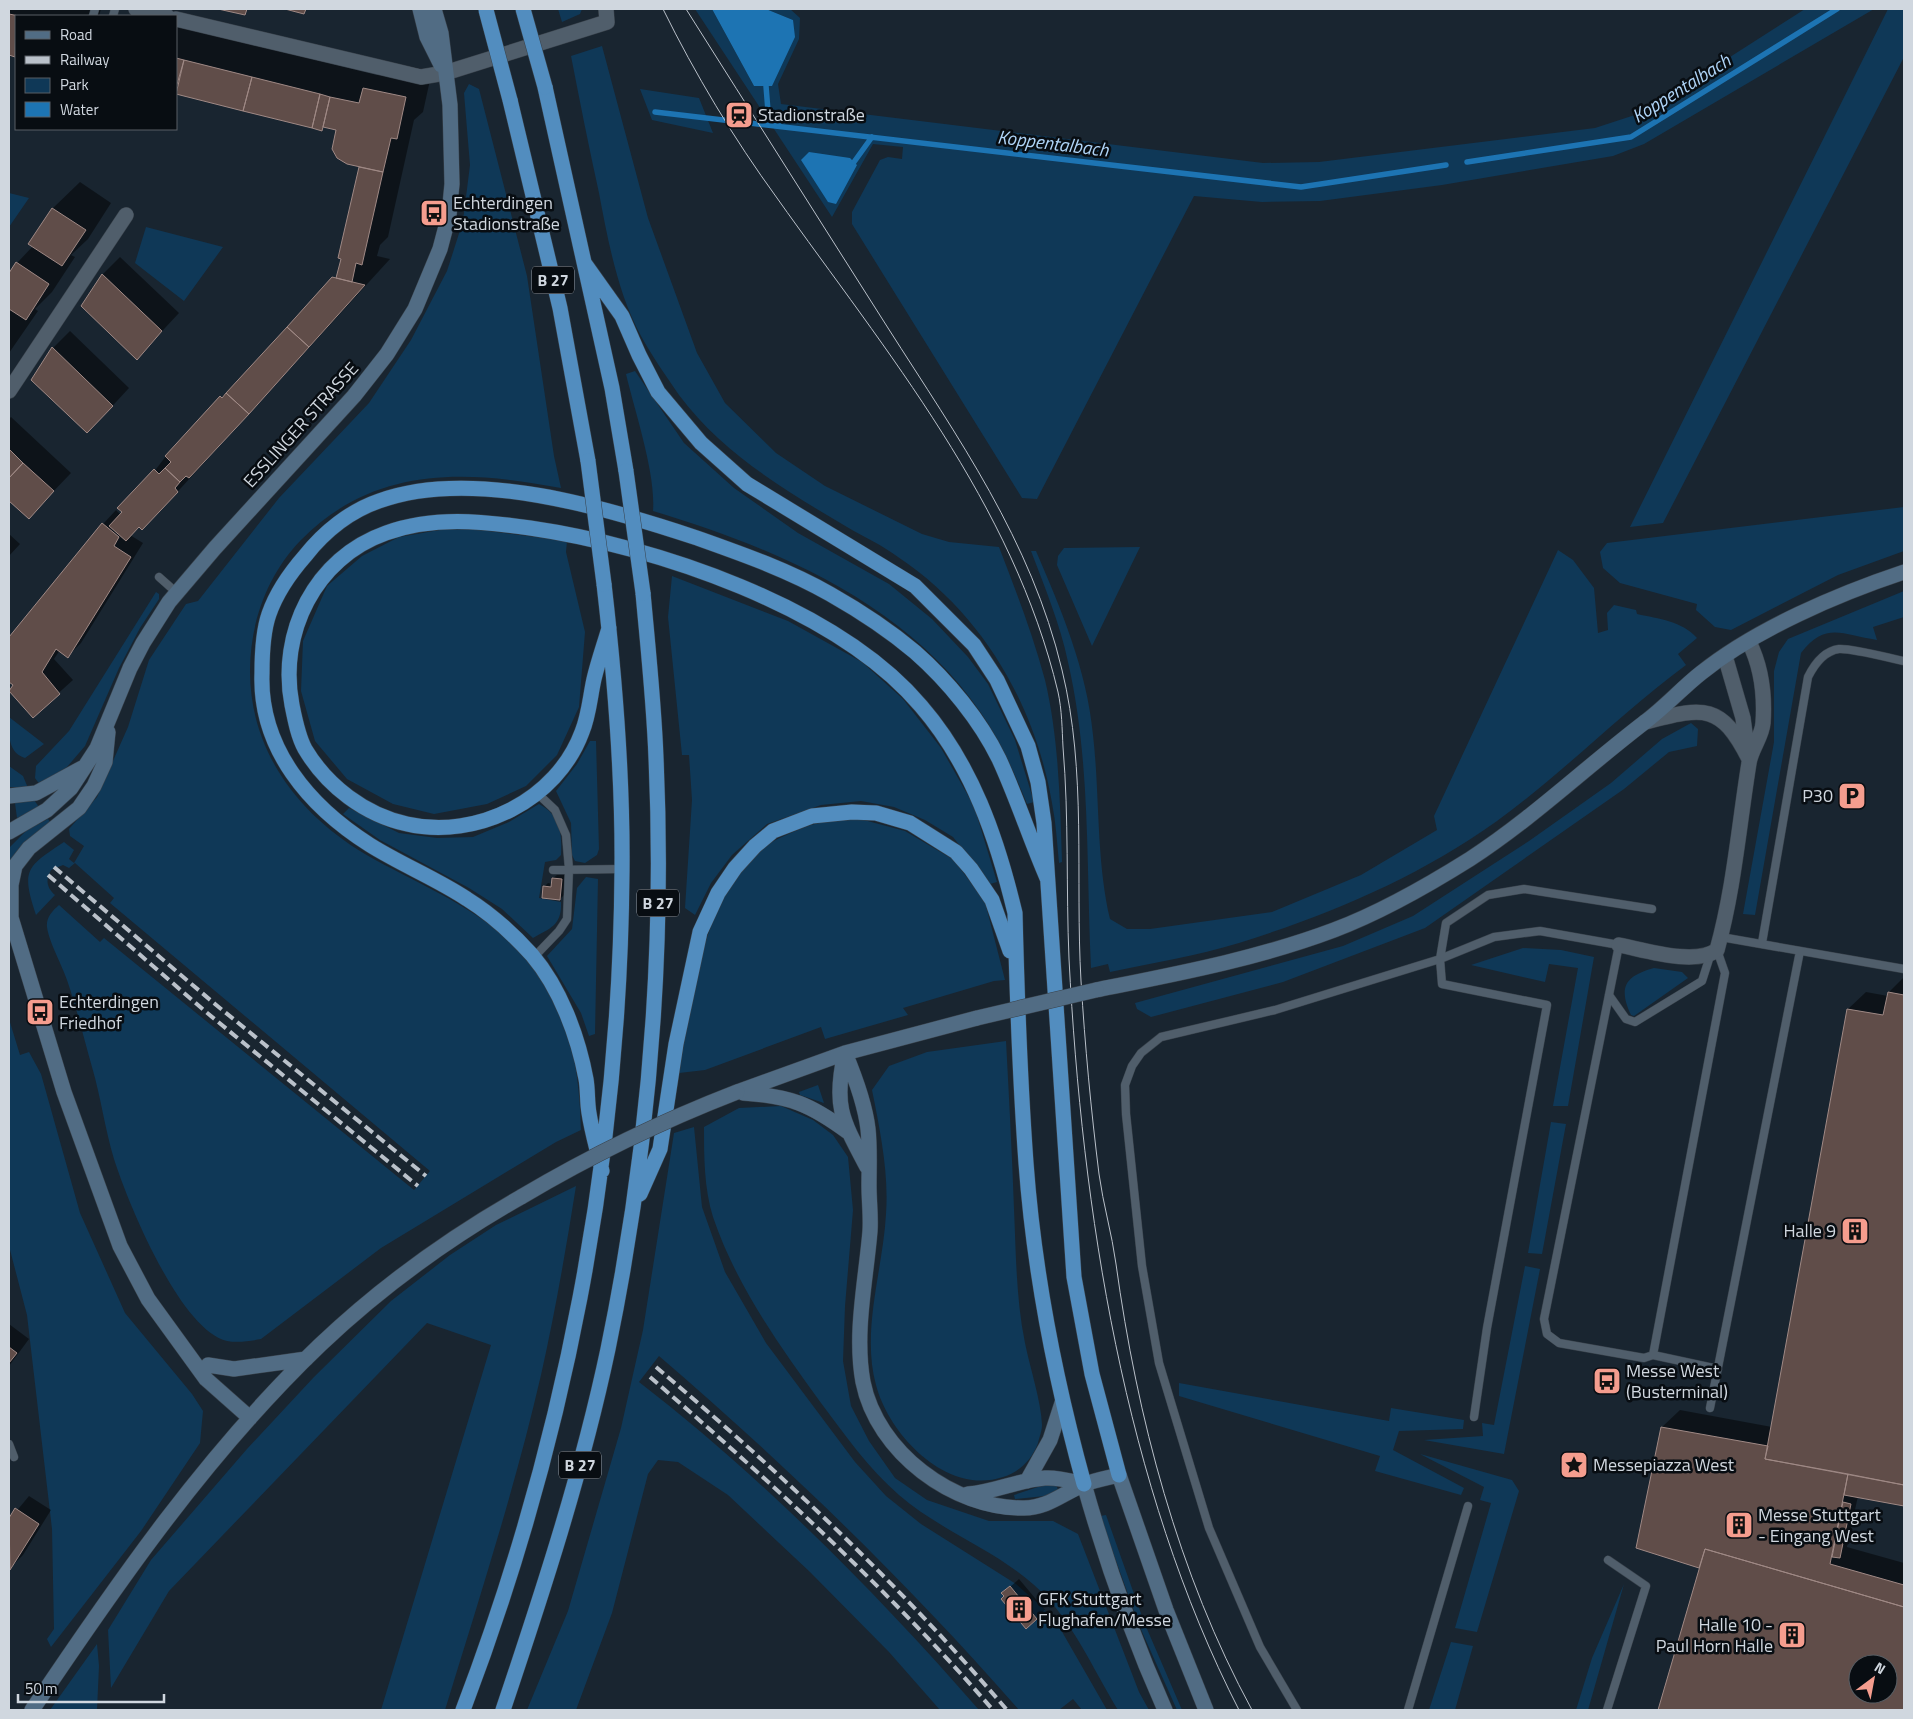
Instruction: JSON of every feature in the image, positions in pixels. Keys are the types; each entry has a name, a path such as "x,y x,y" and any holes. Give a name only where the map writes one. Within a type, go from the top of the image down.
{"highway":[{"name":"B 27","path":"503,1710 549,1574 584,1450 608,1346 632,1213 649,1078 658,877 656,758 643,593 626,471 612,388 585,264 544,87 523,9"},
{"name":"B 27","path":"463,1710 511,1572 554,1421 576,1326 602,1171 618,1009 622,869 618,748 609,628 588,461 560,308 524,153 486,10"},
{"path":"585,264 622,316 658,392 701,443 754,488 915,586 974,645 997,680 1028,746 1038,782 1044,823 1074,1277 1092,1374 1119,1475"},
{"path":"602,1171 588,1111 587,1082 579,1048 558,995 534,957 501,924 466,898 369,844 325,812 296,781 276,748 263,710 262,674 269,615 294,569 316,542 346,517 380,500 419,492 469,488 527,494 600,507 759,560 829,593 875,622 915,653 945,682 968,711 997,756 1047,878"},
{"path":"609,628 595,676 582,734 564,764 537,793 506,813 463,826 435,828 413,826 391,820 363,807 337,788 306,750 298,729 290,697 288,666 293,636 303,606 320,580 339,560 359,545 376,537 415,524 451,520 486,522 558,532 616,544 742,588 790,610 855,648 879,666 922,706 948,744 984,808 1005,873 1014,913 1026,1164 1042,1298 1062,1403 1084,1484"},
{"path":"632,1213 660,1149 676,1044 700,932 718,893 735,868 754,846 773,831 812,816 852,812 876,813 910,823 956,852 971,869 992,900 1006,937 1016,974"}],"main road":[{"name":"ESSLINGER STRASSE","path":"420,9 427,37 445,73"},
{"name":"ESSLINGER STRASSE","path":"9,832 47,810 71,788 97,748 130,668 143,643 177,593 354,396 387,354 415,309 440,249 449,215 452,133 450,105 441,34 434,9"},
{"path":"32,1710 137,1559 223,1449 306,1359 390,1285 473,1226 520,1197 606,1149 683,1113 845,1053 977,1018 1096,990 1212,967 1334,930 1415,892 1471,858 1542,808 1606,751 1645,722 1702,672 1725,656 1826,602 1859,587 1904,572"},
{"path":"108,724 105,762 94,786 79,808 29,848 15,866 11,885 10,921 22,953 64,1092 110,1222 148,1299 206,1379 250,1418"},
{"name":"ESSLINGER STRASSE","path":"9,796 36,792 83,767"},
{"path":"845,1053 839,1081 839,1100 848,1132 869,1170"},
{"path":"845,1053 857,1082 868,1128 870,1228 860,1339 863,1382 874,1413 902,1455 931,1478 960,1495 992,1505 1024,1508 1048,1504 1084,1484 1119,1475 1166,1610 1207,1707"},
{"path":"737,1092 776,1095 796,1100 814,1108 848,1132"},
{"path":"186,1350 208,1365 236,1394 250,1418"},
{"path":"208,1365 234,1368 306,1359"},
{"path":"1027,1481 1050,1440 1062,1403"},
{"path":"960,1495 983,1493 1027,1481 1063,1478 1084,1484"},
{"path":"1084,1484 1114,1584 1137,1648 1165,1710"}],"street":[{"path":"136,9 163,15"},
{"path":"178,19 421,77 445,73 607,15"},
{"path":"9,390 126,215"},
{"path":"1619,945 1696,958 1716,947 1749,759 1763,726 1763,686 1758,660 1749,642"},
{"path":"1725,656 1743,718 1749,759"},
{"path":"1645,722 1688,711 1711,714 1723,720 1732,730 1749,759"}],"lane":[{"path":"159,577 177,593"},
{"path":"1762,943 1806,686 1814,665 1826,654 1839,649 1904,660"},
{"path":"534,957 559,932 567,919 569,870 566,835 555,810 537,793"},
{"path":"552,870 622,869"},
{"path":"1474,1417 1487,1328 1547,1005 1442,984 1440,959 1446,923 1488,895 1524,889 1652,909"},
{"path":"1297,1710 1260,1647 1209,1528 1159,1362 1142,1266 1125,1085 1132,1066 1141,1053 1160,1037 1275,1010 1440,959 1494,937 1540,931 1619,945 1544,1320 1548,1334 1559,1343 1644,1358 1653,1355 1718,1369"},
{"path":"1716,947 1762,943 1904,969"},
{"path":"1609,995 1626,1019 1635,1022 1702,981 1716,947"},
{"path":"1653,1355 1725,973 1716,947"},
{"path":"1710,1408 1800,951"},
{"path":"9,1444 14,1457"},
{"path":"1408,1710 1468,1506"},
{"path":"1607,1710 1646,1586 1608,1560"}],"green space":[{"path":"558,9 582,9 580,14 562,22"},
{"path":"695,9 712,9 754,86 793,20 766,9 790,9 800,18 799,39 778,84 781,104 1263,163 1319,162 1595,128 1644,112 1805,9 1874,9 1644,144 1613,156 1442,185 1320,201 1262,202 1194,196 1037,499 1022,498 852,224 852,212 880,160 888,157 902,159 903,147 873,144 832,217"},
{"path":"1888,9 1904,9 1904,57 1663,523 1630,527"},
{"path":"602,46 648,218 697,353 725,403 776,453 825,486 922,534 949,542 999,547 1035,646 1050,702 1058,771 1062,862 1059,863 1053,810 1044,766 1033,731 1018,696 1000,664 979,633 955,605 928,580 898,557 778,485 735,453 696,416 679,395 641,336 626,303 615,267 571,56"},
{"path":"469,84 479,89 527,276 554,456 561,488 491,478 456,477 423,479 391,486 359,498 330,515 301,540 279,568 270,584 257,618 253,635 250,671 252,700 259,728 269,754 282,778 299,800 319,820 365,854 476,915 515,946 532,965 556,1003 570,1043 578,1085 581,1130 556,1142 381,1248 261,1339 240,1342 227,1341 209,1332 191,1314 174,1290 144,1233 121,1179 111,1148 74,1002 48,933 47,924 49,918 59,905 100,942 104,938 414,1190 430,1171 110,903 114,898 75,863 69,868 63,865 51,870 48,884 50,890 55,895 36,915 31,900 28,879 34,864 64,842 74,850 69,859 74,863 84,846 70,836 69,829 97,797 128,727 149,660 186,604 198,601 279,498 369,403 411,340 447,271 463,221 470,165 464,93"},
{"path":"640,89 699,98 713,133 652,120"},
{"path":"9,193 29,198 9,227"},
{"path":"146,227 223,247 184,301 135,263"},
{"path":"635,371 684,443 734,488 798,533 889,584 932,619 968,657 988,684 1015,740 1034,802 1027,804 1001,746 981,713 950,674 915,640 877,611 835,585 791,562 746,543 653,511 648,461 626,374"},
{"path":"1904,507 1904,551 1838,575 1731,630 1715,627 1696,610 1697,604 1620,583 1603,568 1600,552 1607,543"},
{"path":"457,527 567,541 566,552 585,632 579,707 557,755 526,786 487,804 434,814 393,804 347,779 315,741 301,691 303,641 327,586 362,556 399,537"},
{"path":"1140,547 1092,646 1057,565 1058,556 1064,548"},
{"path":"1558,550 1573,560 1594,588 1598,633 1608,630 1607,613 1614,605 1636,610 1637,614 1677,624 1697,638 1678,654 1686,665 1638,703 1521,803 1467,841 1404,877 1307,920 1223,948 1110,972 1108,964 1091,968 1086,814 1081,738 1068,662 1061,634 1031,551 1036,551 1055,595 1072,640 1085,687 1093,735 1102,874 1110,919 1127,929 1150,929 1272,912 1361,875 1437,830 1434,816"},
{"path":"672,576 788,621 862,662 903,699 941,748 974,806 997,882 990,884 953,837 925,820 894,807 861,801 821,805 767,824 732,855 711,883 695,915 685,908 692,800 689,755 682,755 668,617"},
{"path":"1904,591 1904,617 1873,627 1877,640 1844,633 1827,634 1818,637 1801,653 1755,915 1743,914 1774,742 1774,671 1779,652 1788,639"},
{"path":"156,592 159,594 159,599 140,628 119,668 85,746 67,767 40,785 35,778 36,766 69,731"},
{"path":"9,717 44,744 25,758 19,755 12,747 10,741"},
{"path":"1691,723 1698,729 1697,746 1669,752 1624,789 1425,928 1283,982 1151,1017 1137,1009 1135,1003 1343,946 1413,916 1529,841 1611,783 1662,739"},
{"path":"590,741 596,741 599,849 597,855 585,863 575,861 572,855 571,823 556,791 577,764"},
{"path":"9,766 23,776 28,788 9,787"},
{"path":"34,800 39,807 17,818 15,803"},
{"path":"539,804 552,814 559,825 561,855 556,860 545,862 539,898 561,902 561,910 560,916 554,925 533,938 502,909 469,888 380,840 343,814 349,808 399,833 437,838 473,837 509,822"},
{"path":"48,819 51,823 20,847 9,865 9,848 27,830"},
{"path":"860,819 905,831 954,860 985,902 1005,980 994,981 903,1008 908,1015 825,1039 821,1027 705,1070 679,1073 695,982 703,950 713,920 727,892 744,867 766,846 794,832 817,823"},
{"path":"586,877 598,879 595,1034 589,1036 581,1013 547,956 572,929 577,888"},
{"path":"1523,948 1561,950 1594,957 1568,1106 1553,1106 1578,968 1549,964 1545,982 1471,965"},
{"path":"1654,968 1682,972 1688,978 1634,1016 1631,1015 1625,997 1627,984 1636,975"},
{"path":"9,1019 20,1055 29,1052 41,1074 80,1213 125,1313 192,1394 203,1411 200,1443 141,1531 51,1647 47,1639 54,1629 52,1529 27,1315 9,1246"},
{"path":"1006,1041 1018,1293 1025,1343 1038,1395 1042,1425 1038,1443 1032,1455 1020,1469 1003,1477 982,1481 961,1478 923,1457 893,1423 876,1385 872,1364 872,1321 887,1199 883,1152 872,1090 889,1066 927,1052"},
{"path":"818,1085 824,1103 800,1095 799,1092"},
{"path":"781,1106 813,1120 833,1135 848,1157 853,1210 845,1306 843,1361 851,1406 869,1441 895,1478 927,1500 989,1521 1053,1521 1078,1534 1139,1692 1149,1710 1118,1710 1069,1626 1050,1601 1034,1585 996,1557 917,1509 888,1485 839,1427 774,1337 734,1267 713,1217 706,1183 704,1127 739,1108"},
{"path":"1551,1122 1566,1124 1542,1254 1528,1253"},
{"path":"694,1127 702,1207 725,1272 766,1343 855,1462 886,1496 921,1524 1016,1584 1043,1608 1061,1630 1107,1710 1082,1710 1073,1699 1059,1710 1019,1710 890,1571 754,1440 659,1356 639,1382 729,1457 817,1538 900,1623 979,1710 940,1710 889,1652 810,1572 728,1495 678,1462 658,1460 648,1474 612,1613 576,1710 527,1710 568,1611 621,1428 643,1330 674,1133"},
{"path":"576,1186 556,1305 531,1417 496,1543 445,1710 381,1710 491,1345 427,1323 169,1591 111,1688 108,1630 151,1560 247,1449 314,1377 391,1301 450,1255 496,1225"},
{"path":"1525,1266 1540,1269 1504,1454 1424,1440 1483,1436 1482,1423 1494,1425"},
{"path":"1179,1383 1389,1421 1391,1408 1464,1420 1463,1429 1399,1431 1393,1450 1464,1488 1461,1495 1375,1471 1380,1456 1179,1396"},
{"path":"1420,1454 1512,1480 1519,1491 1477,1632 1455,1628 1491,1503 1480,1500 1484,1487"},
{"path":"1056,1484 1058,1490 1045,1496 1015,1499 1014,1495 1044,1485"},
{"path":"1106,1515 1144,1622 1182,1710 1177,1710 1139,1625 1100,1516"},
{"path":"1624,1584 1588,1710 1576,1710 1592,1658"},
{"path":"1451,1642 1473,1646 1455,1710 1429,1710"},
{"path":"97,1644 99,1666 97,1710 50,1710"}],"water":[{"path":"712,9 766,9 793,20 795,37 772,86 754,86"},
{"path":"809,152 850,158 857,165 836,204 828,202 801,160"}],"building":[{"path":"218,9 247,9 245,15"},
{"path":"285,9 306,9 304,14"},
{"path":"9,14 15,15 15,57 9,55"},
{"path":"178,58 184,60 178,81"},
{"path":"184,60 252,77 243,111 178,95 178,86"},
{"path":"252,77 320,94 312,128 243,111"},
{"path":"363,88 406,97 397,139 391,138 383,172 347,164 337,158 332,149 336,130 323,127 330,97 359,103"},
{"path":"320,94 330,97 322,131 312,128"},
{"path":"359,167 383,172 362,265 356,263 352,282 336,278 341,259 338,258"},
{"path":"52,208 86,230 62,266 28,244"},
{"path":"16,262 49,284 26,320 9,309 9,273"},
{"path":"102,274 162,331 137,360 81,306"},
{"path":"332,277 365,285 309,347 287,327"},
{"path":"287,327 309,347 249,414 226,393"},
{"path":"52,347 113,406 87,433 31,380"},
{"path":"226,393 249,414 189,478 186,476 180,482 165,468 171,462 165,456 220,396 222,398"},
{"path":"9,449 23,463 9,478"},
{"path":"23,463 54,491 29,519 9,501 9,478"},
{"path":"165,468 180,482 175,488 178,492 142,530 139,527 126,541 109,526 122,512 117,508 154,469 159,474"},
{"path":"102,523 119,537 114,546 131,557 68,658 56,649 42,672 60,694 33,718 9,691 13,685 9,682 9,637"},
{"path":"552,878 562,879 560,900 542,898 543,886 551,887"},
{"name":"Halle 9","path":"1888,992 1904,995 1904,1485 1765,1459 1847,1009 1883,1015"},
{"path":"9,1347 17,1353 9,1363"},
{"name":"Messe Stuttgart - Eingang West","path":"1661,1427 1768,1446 1765,1459 1848,1474 1830,1564 1904,1585 1904,1607 1705,1549 1699,1568 1636,1548"},
{"path":"1848,1474 1904,1485 1904,1506 1844,1495"},
{"path":"1843,1502 1851,1504 1840,1558 1832,1557"},
{"path":"15,1508 39,1524 10,1570 9,1518"},
{"name":"Halle 10 - Paul Horn Halle","path":"1705,1549 1904,1607 1904,1710 1658,1710"},
{"name":"GFK Stuttgart Flughafen/Messe","path":"1010,1586 1037,1619 1026,1629 1001,1599 1004,1596 1001,1593"}],"waterway":[{"name":"Koppentalbach","path":"1467,162 1631,137 1837,9"},
{"path":"766,86 768,111 779,126"},
{"name":"Koppentalbach","path":"655,112 1301,187 1446,165"},
{"path":"854,162 872,137"}],"tram line":[{"path":"663,9 688,58 730,129 942,432 978,494 1011,557 1038,623 1058,692 1062,720 1066,800 1069,959 1075,1054 1098,1248 1116,1345 1138,1440 1166,1533 1199,1624 1239,1710"},
{"path":"686,9 966,450 1012,534 1032,577 1048,622 1062,670 1070,708 1075,747 1079,825 1079,942 1086,1054 1099,1174 1125,1322 1149,1436 1164,1493 1182,1549 1202,1604 1252,1710"}],"railway":[{"path":"54,867 215,1004 426,1176"},
{"path":"48,875 206,1012 418,1186"},
{"path":"656,1367 749,1448 838,1531 925,1619 1007,1710"},
{"path":"650,1377 740,1456 870,1579 953,1665 993,1710"}],"place":[{"name":"Stadionstraße","path":"739,115"},
{"name":"Echterdingen Stadionstraße","path":"434,213"},
{"name":"P30","path":"1852,796"},
{"name":"Echterdingen Friedhof","path":"40,1012"},
{"name":"Halle 9","path":"1855,1231"},
{"name":"Messe West (Busterminal)","path":"1607,1381"},
{"name":"Messepiazza West","path":"1574,1465"},
{"name":"Messe Stuttgart - Eingang West","path":"1739,1525"},
{"name":"GFK Stuttgart Flughafen/Messe","path":"1019,1609"},
{"name":"Halle 10 - Paul Horn Halle","path":"1792,1635"}]}
